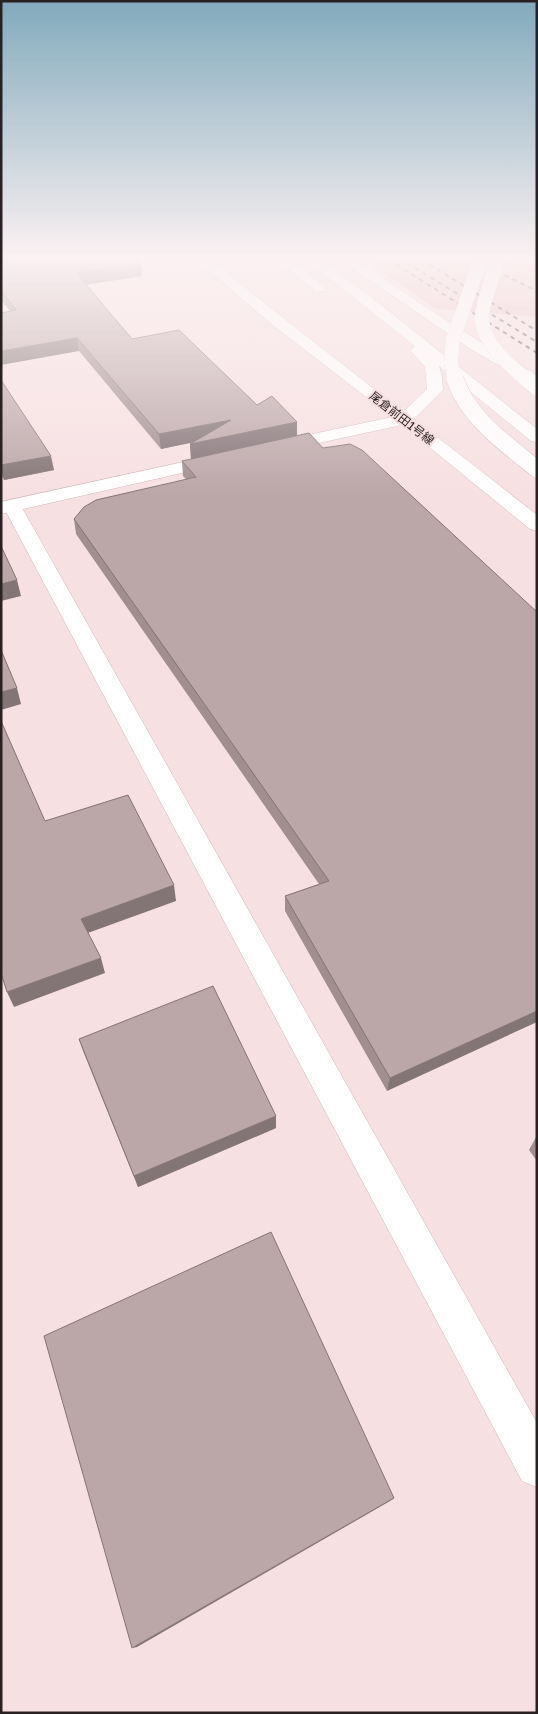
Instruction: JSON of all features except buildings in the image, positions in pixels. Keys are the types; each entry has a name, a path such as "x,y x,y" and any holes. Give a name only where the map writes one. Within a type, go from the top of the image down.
{"main road":[{"name":"尾倉前田1号線","path":"295,335 405,419 537,525"},
{"path":"259,451 405,419 435,390 436,373 425,356 395,335"},
{"path":"410,335 537,437"},
{"path":"431,335 467,362"},
{"path":"454,335 452,342 454,379 461,395 473,412 537,469"},
{"path":"457,335 537,380"},
{"path":"487,335 503,358 537,388"},
{"path":"239,455 6,507 537,1466"}],"railway":[{"path":"508,335 537,353"},
{"path":"525,335 537,342"}]}
